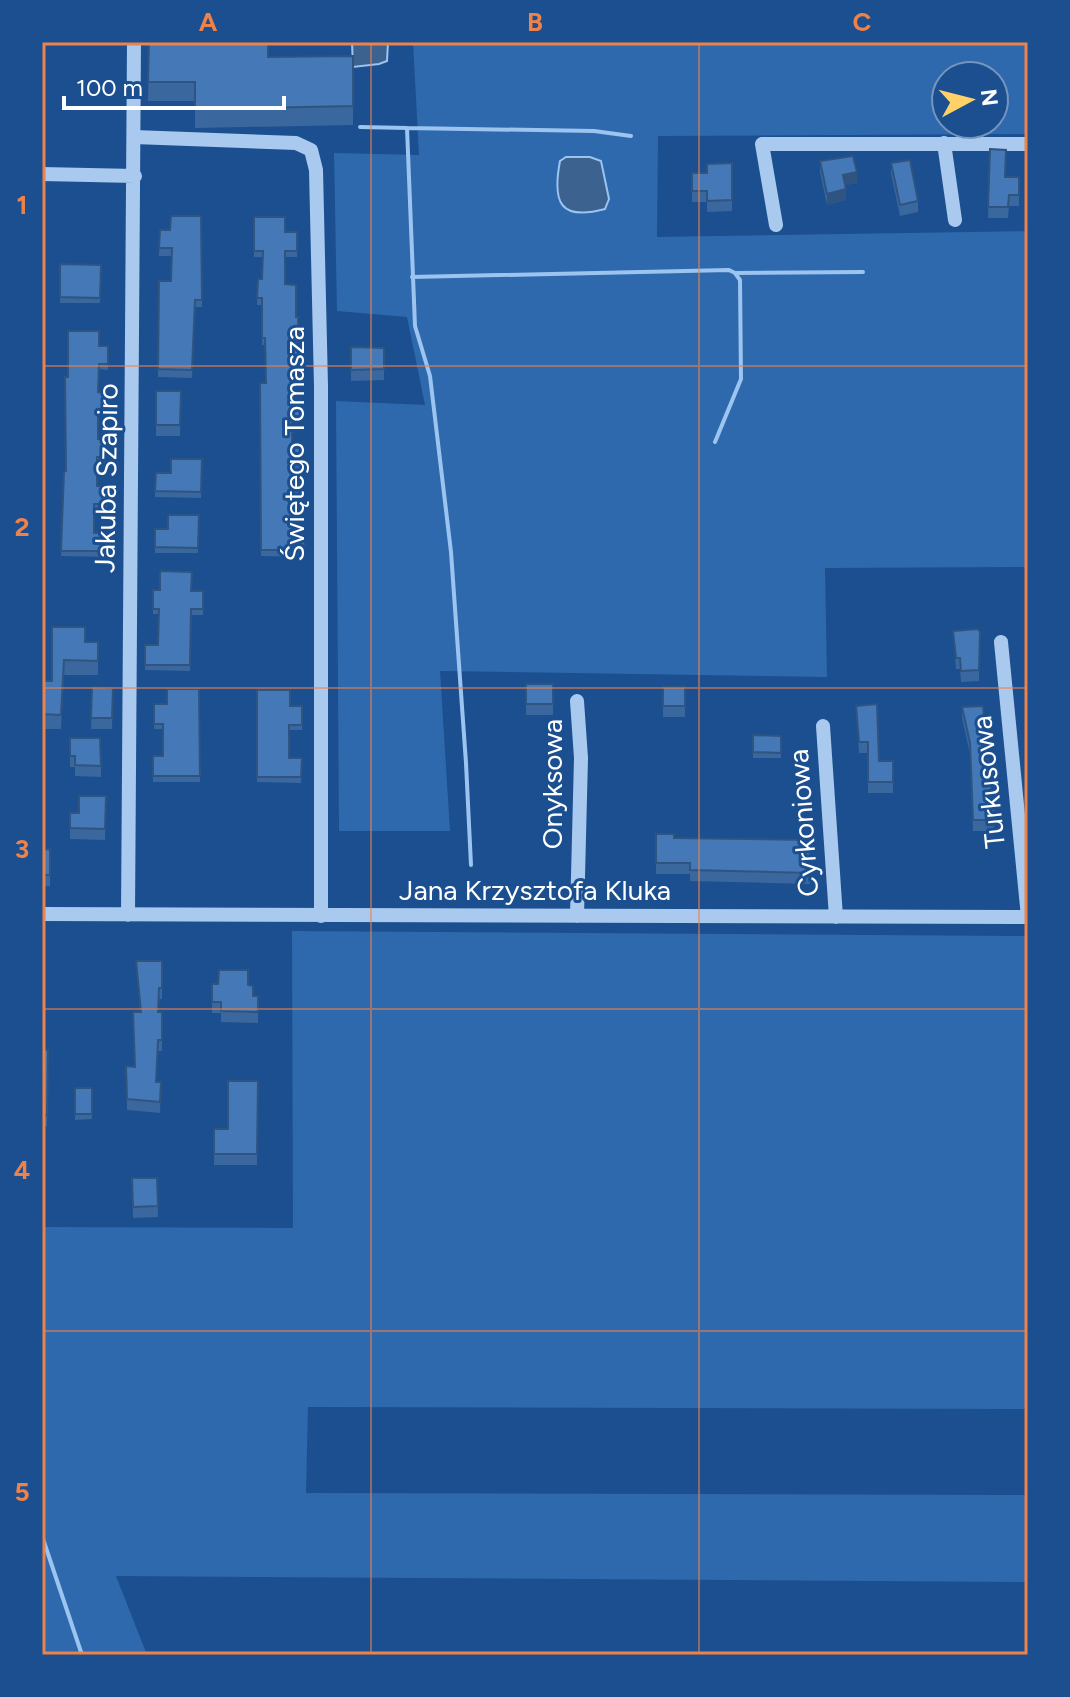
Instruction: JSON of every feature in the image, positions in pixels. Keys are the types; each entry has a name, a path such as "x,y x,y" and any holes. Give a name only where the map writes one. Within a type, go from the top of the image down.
{"street":[{"name":"Jakuba Szapiro","path":"128,915 134,42"},
{"name":"Świętego Tomasza","path":"134,137 296,143 311,150 316,170 321,386 321,916"},
{"path":"944,143 955,220"},
{"path":"776,225 762,144 1028,144"},
{"path":"42,174 135,176"},
{"name":"Turkusowa","path":"1001,642 1028,917"},
{"name":"Onyksowa","path":"577,701 581,758 577,916"},
{"name":"Cyrkoniowa","path":"823,726 836,917"},
{"name":"Jana Krzysztofa Kluka","path":"42,914 1028,917"}],"shaded area":[{"path":"352,42 388,42 387,61 353,67"},
{"path":"413,42 1028,42 1028,134 1010,134 1010,60 930,60 930,135 658,136 657,237 1028,231 1028,567 825,568 827,677 440,671 450,831 339,831 336,401 425,405 407,317 337,311 334,153 419,155"},
{"path":"566,157 590,157 601,161 609,199 605,209 578,212 563,205 557,188 560,161"},
{"path":"292,931 1028,936 1028,1409 308,1407 306,1493 1028,1495 1028,1582 116,1576 147,1655 42,1655 42,1227 293,1228"}],"building":[{"path":"149,42 268,42 268,57 353,56 353,106 195,109 195,82 148,82"},
{"path":"990,149 1006,150 1005,177 1019,177 1019,195 1009,195 1008,207 988,207"},
{"path":"853,156 857,172 843,175 846,189 827,194 820,161"},
{"path":"910,160 918,201 900,205 891,163"},
{"path":"732,163 732,200 707,201 707,191 692,191 692,173 707,173 707,164"},
{"path":"171,216 201,216 202,300 195,300 192,370 158,369 159,281 171,281 172,248 159,248 160,230 170,230"},
{"path":"254,217 285,217 285,232 297,232 297,251 285,251 285,284 296,285 298,317 299,373 291,373 290,398 301,398 301,416 292,416 292,443 302,443 302,461 293,461 293,487 304,487 303,506 292,506 292,532 304,532 305,550 261,550 260,383 266,383 262,298 257,298 258,279 262,279 263,251 254,251"},
{"path":"60,264 101,265 100,298 60,297"},
{"path":"68,331 99,331 99,346 108,346 108,364 99,364 98,392 108,393 108,411 98,411 98,439 107,439 107,457 97,457 97,486 107,486 107,504 94,504 94,533 107,533 107,551 61,551 66,471"},
{"path":"351,347 384,348 384,369 351,370"},
{"path":"156,391 181,391 180,425 156,425"},
{"path":"171,459 202,459 201,492 155,491 156,473 171,473"},
{"path":"168,515 199,515 198,548 155,547 155,529 168,529"},
{"path":"160,571 192,572 191,591 203,591 203,609 191,609 190,665 145,665 145,645 158,645 159,609 153,609 153,590 160,590"},
{"path":"52,627 85,627 85,642 98,642 98,661 64,660 61,715 42,714 42,681 52,681"},
{"path":"978,629 979,670 961,671 953,631"},
{"path":"526,684 553,684 553,704 526,704"},
{"path":"92,687 113,688 112,718 91,718"},
{"path":"663,687 685,687 685,706 663,706"},
{"path":"167,689 199,689 200,776 153,776 153,756 163,756 163,724 154,724 154,704 167,704"},
{"path":"257,690 290,690 290,706 302,706 302,725 289,725 289,758 302,758 301,777 257,777"},
{"path":"877,704 879,761 893,761 893,782 868,782 868,742 859,742 856,706"},
{"path":"983,706 988,761 991,761 991,798 995,798 994,820 973,820 970,743 962,707"},
{"path":"753,735 781,736 781,753 753,752"},
{"path":"70,738 100,738 101,766 75,765 75,756 70,756"},
{"path":"79,796 106,796 105,829 70,828 70,813 79,813"},
{"path":"656,834 674,834 674,838 810,840 810,873 690,870 690,863 656,863"},
{"path":"50,849 50,875 42,875 42,850"},
{"path":"136,961 162,961 158,1012 162,1012 162,1040 158,1040 156,1082 161,1082 160,1102 127,1099 126,1066 135,1067 133,1012 141,1012"},
{"path":"219,970 248,970 248,985 253,986 253,996 258,996 258,1012 221,1011 221,1002 212,1002 212,984 218,984"},
{"path":"42,1050 48,1050 47,1115 42,1115"},
{"path":"228,1081 258,1081 257,1154 214,1154 214,1129 228,1129"},
{"path":"75,1088 92,1088 92,1114 75,1114"},
{"path":"132,1178 157,1178 158,1206 133,1207"}],"waterway":[{"path":"360,127 407,128 415,326 430,376 451,552 471,865"},
{"path":"407,128 594,131 631,136"},
{"path":"412,277 729,270 735,273 740,280 741,379 715,442"},
{"path":"735,273 863,272"},
{"path":"42,1536 82,1655"}]}
